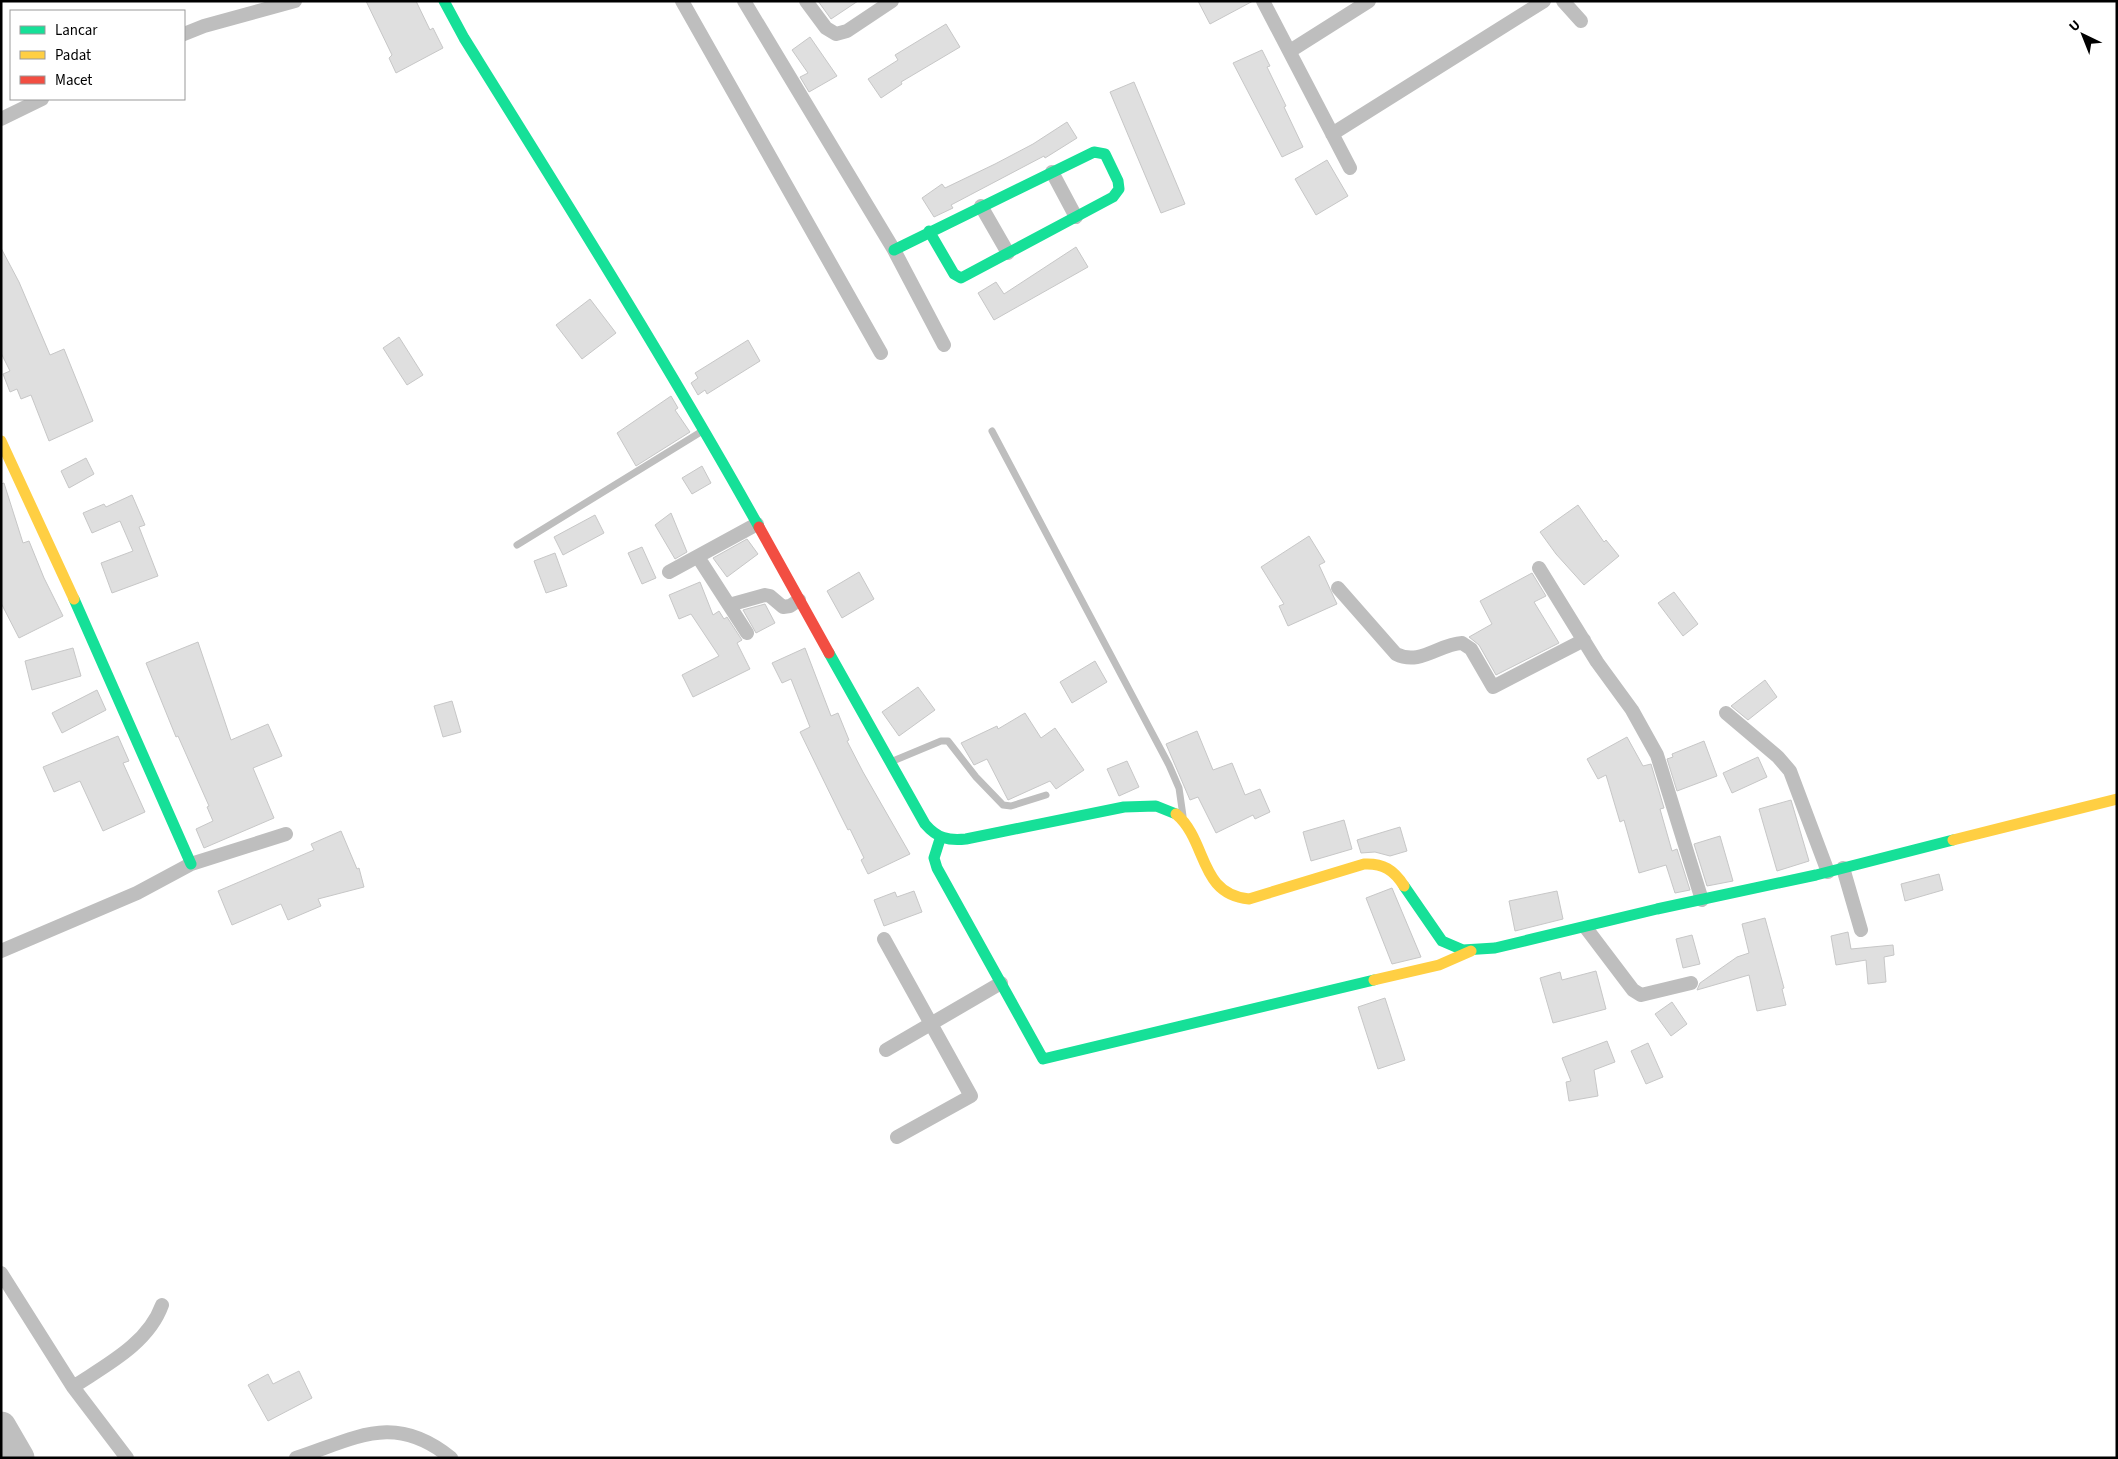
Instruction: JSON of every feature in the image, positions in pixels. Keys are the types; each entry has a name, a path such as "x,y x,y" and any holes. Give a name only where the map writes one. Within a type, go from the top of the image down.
{"street":[{"path":"185,34 204,26 295,1"},
{"path":"444,1 464,38 614,278 705,430 925,824 940,839 966,839 1106,810 1139,806 1167,809 1183,821 1217,886 1232,897 1249,899 1364,864 1378,865 1388,868 1396,874 1442,941 1450,946 1471,951"},
{"path":"682,1 881,352"},
{"path":"744,1 894,250 944,346"},
{"path":"806,1 826,28 836,34 847,31 892,1"},
{"path":"1263,1 1350,168"},
{"path":"1290,50 1369,1"},
{"path":"1332,134 1544,1"},
{"path":"1563,1 1581,21"},
{"path":"1,119 40,100"},
{"path":"894,250 929,231 1094,152 1105,154 1118,181 1117,193 1076,218 961,278 954,274 929,231"},
{"path":"1052,172 1076,218"},
{"path":"981,206 1008,253"},
{"path":"1,442 28,496 191,864"},
{"path":"669,572 698,558 757,524"},
{"path":"698,558 747,633"},
{"path":"1539,568 1597,662 1632,710 1657,755 1702,900"},
{"path":"1338,588 1396,654 1402,657 1417,658 1462,643 1471,648 1492,687 1584,640"},
{"path":"729,605 765,595 770,596 783,607 790,606 799,600"},
{"path":"1726,713 1778,758 1790,771 1828,872"},
{"path":"940,839 934,858 937,868 1043,1059 1439,965 1471,951 1495,948 1586,928 1828,872 2117,799"},
{"path":"1,951 137,893 191,864 286,834"},
{"path":"1843,868 1861,930"},
{"path":"1586,928 1633,990 1640,995 1691,983"},
{"path":"884,939 971,1096 897,1137"},
{"path":"886,1050 1001,983"},
{"path":"1,1273 73,1387 127,1458"},
{"path":"73,1387 138,1341 152,1327 162,1305"},
{"path":"296,1458 369,1434 393,1431 433,1443 451,1458"}],"lane":[{"path":"517,545 705,430"},
{"path":"992,431 1173,773 1182,797 1183,821"},
{"path":"890,762 941,741 948,741 993,797 1003,805 1011,806 1046,795"}],"building":[{"path":"366,1 416,1 430,30 433,28 443,48 396,73 389,58 392,55"},
{"path":"818,1 858,1 831,19"},
{"path":"1198,1 1253,1 1210,24"},
{"path":"946,24 960,47 901,82 902,84 881,98 868,79 898,60 895,55"},
{"path":"810,37 837,76 809,92 800,77 808,73 792,50"},
{"path":"1262,50 1270,66 1267,67 1303,147 1282,157 1233,63"},
{"path":"1134,82 1185,204 1161,213 1110,92"},
{"path":"1067,122 1077,138 1045,158 1044,156 951,205 953,208 934,217 922,198 942,184 945,188 995,164 1033,144"},
{"path":"1327,160 1348,196 1316,215 1295,179"},
{"path":"1076,247 1088,267 994,320 978,293 996,282 1004,294"},
{"path":"1,248 19,282 50,355 64,349 93,421 49,441 31,395 21,399 17,389 10,392 3,374 10,371 1,353"},
{"path":"590,299 616,333 582,359 556,325"},
{"path":"399,337 423,375 407,385 383,348"},
{"path":"748,340 760,361 707,394 705,390 698,395 691,383 698,378 695,373"},
{"path":"671,396 678,408 675,410 690,432 636,466 617,433"},
{"path":"86,458 94,474 69,488 61,471"},
{"path":"702,466 711,483 692,494 682,478"},
{"path":"4,483 23,543 29,541 44,578 63,616 19,638 1,603 1,484"},
{"path":"132,495 145,525 139,527 158,576 112,593 101,563 133,551 120,521 92,533 83,513 104,504 106,507"},
{"path":"1578,505 1604,542 1606,540 1619,556 1584,585 1556,554 1540,532"},
{"path":"671,513 687,552 675,559 655,525"},
{"path":"595,515 604,533 563,555 554,537"},
{"path":"1309,536 1325,562 1319,565 1337,604 1288,626 1279,606 1284,604 1261,567"},
{"path":"747,539 758,554 727,577 713,558"},
{"path":"642,547 656,578 642,584 628,553"},
{"path":"555,553 567,586 546,593 534,561"},
{"path":"859,572 874,599 842,618 827,591"},
{"path":"1532,573 1546,596 1534,602 1559,643 1496,675 1479,645 1469,637 1492,624 1480,601"},
{"path":"700,582 713,615 719,611 724,619 727,617 742,640 737,643 750,669 693,697 682,675 719,656 691,614 679,619 669,595"},
{"path":"1674,592 1698,624 1683,636 1658,603"},
{"path":"765,604 775,623 756,633 743,610"},
{"path":"198,642 231,740 268,724 282,756 253,768 274,818 204,848 196,829 213,821 207,807 209,806 178,736 176,737 146,663"},
{"path":"73,648 81,676 32,690 25,661"},
{"path":"805,648 831,716 838,713 849,740 847,741 910,854 868,874 861,860 864,858 850,829 848,830 800,732 810,727 791,679 782,683 772,663"},
{"path":"1095,661 1107,682 1072,703 1060,682"},
{"path":"1765,680 1777,697 1748,720 1731,706"},
{"path":"918,687 935,710 899,736 882,712"},
{"path":"97,690 106,710 62,733 52,713"},
{"path":"452,701 461,732 443,737 434,706"},
{"path":"1025,713 1041,738 1055,728 1084,770 1056,789 1050,781 1008,800 987,759 974,765 961,743 997,726 998,729"},
{"path":"1197,731 1213,770 1232,763 1245,795 1260,789 1270,812 1255,819 1253,815 1216,833 1198,797 1190,800 1166,744"},
{"path":"118,736 129,761 123,763 145,812 103,831 80,781 54,792 43,767"},
{"path":"1627,737 1643,766 1651,764 1664,808 1660,809 1672,851 1677,849 1690,890 1675,893 1666,865 1639,873 1624,820 1620,822 1606,775 1598,779 1587,759"},
{"path":"1704,741 1717,776 1677,791 1667,759 1673,757 1672,754"},
{"path":"1758,757 1767,777 1732,793 1723,773"},
{"path":"1127,761 1139,787 1119,796 1107,769"},
{"path":"1791,800 1809,861 1777,871 1759,809"},
{"path":"1344,820 1352,849 1311,861 1303,832"},
{"path":"1400,827 1407,851 1390,856 1375,852 1361,853 1357,840"},
{"path":"341,831 357,869 359,868 364,887 318,899 321,906 288,920 281,904 232,925 218,891 314,850 311,844"},
{"path":"1720,836 1733,881 1707,886 1694,844"},
{"path":"1939,874 1943,890 1905,901 1901,884"},
{"path":"1392,888 1421,957 1392,964 1366,898"},
{"path":"914,891 922,912 884,926 874,900 895,892 897,897"},
{"path":"1557,891 1563,919 1515,931 1509,901"},
{"path":"1765,918 1784,988 1782,989 1786,1005 1757,1011 1749,975 1697,990 1700,983 1737,957 1749,953 1742,924"},
{"path":"1848,932 1851,949 1893,945 1894,955 1884,957 1886,982 1868,984 1866,960 1836,965 1831,936"},
{"path":"1692,935 1700,964 1683,968 1676,939"},
{"path":"1596,971 1606,1009 1553,1023 1540,978 1560,972 1562,980"},
{"path":"1385,998 1405,1060 1378,1069 1358,1007"},
{"path":"1672,1002 1687,1024 1671,1036 1655,1014"},
{"path":"1607,1041 1615,1062 1594,1070 1598,1096 1569,1101 1566,1082 1571,1081 1562,1058"},
{"path":"1648,1043 1663,1077 1646,1084 1631,1051"},
{"path":"299,1371 312,1398 268,1421 248,1385 268,1374 273,1384"}],"waterway":[{"path":"1,1427 19,1458"}],"traffic: fast":[{"path":"444,1 464,38 651,342 759,527"},
{"path":"894,250 1094,152 1105,154 1118,181 1119,189 1113,197 961,278 954,274 929,231"},
{"path":"74,599 191,864"},
{"path":"829,653 925,824 938,835 948,839 966,839 1124,807 1156,806 1176,814"},
{"path":"940,839 934,858 937,868 1043,1059 1374,980"},
{"path":"1404,886 1442,941 1463,950 1495,948 1657,909 1816,875 1953,840"}],"traffic: slow":[{"path":"1,441 74,599"},
{"path":"1953,840 2117,799"},
{"path":"1176,814 1194,838 1212,877 1221,887 1233,895 1249,899 1364,864 1382,866 1392,872 1404,886"},
{"path":"1374,980 1439,965 1471,951"}],"traffic: jam":[{"path":"759,527 829,653"}]}
